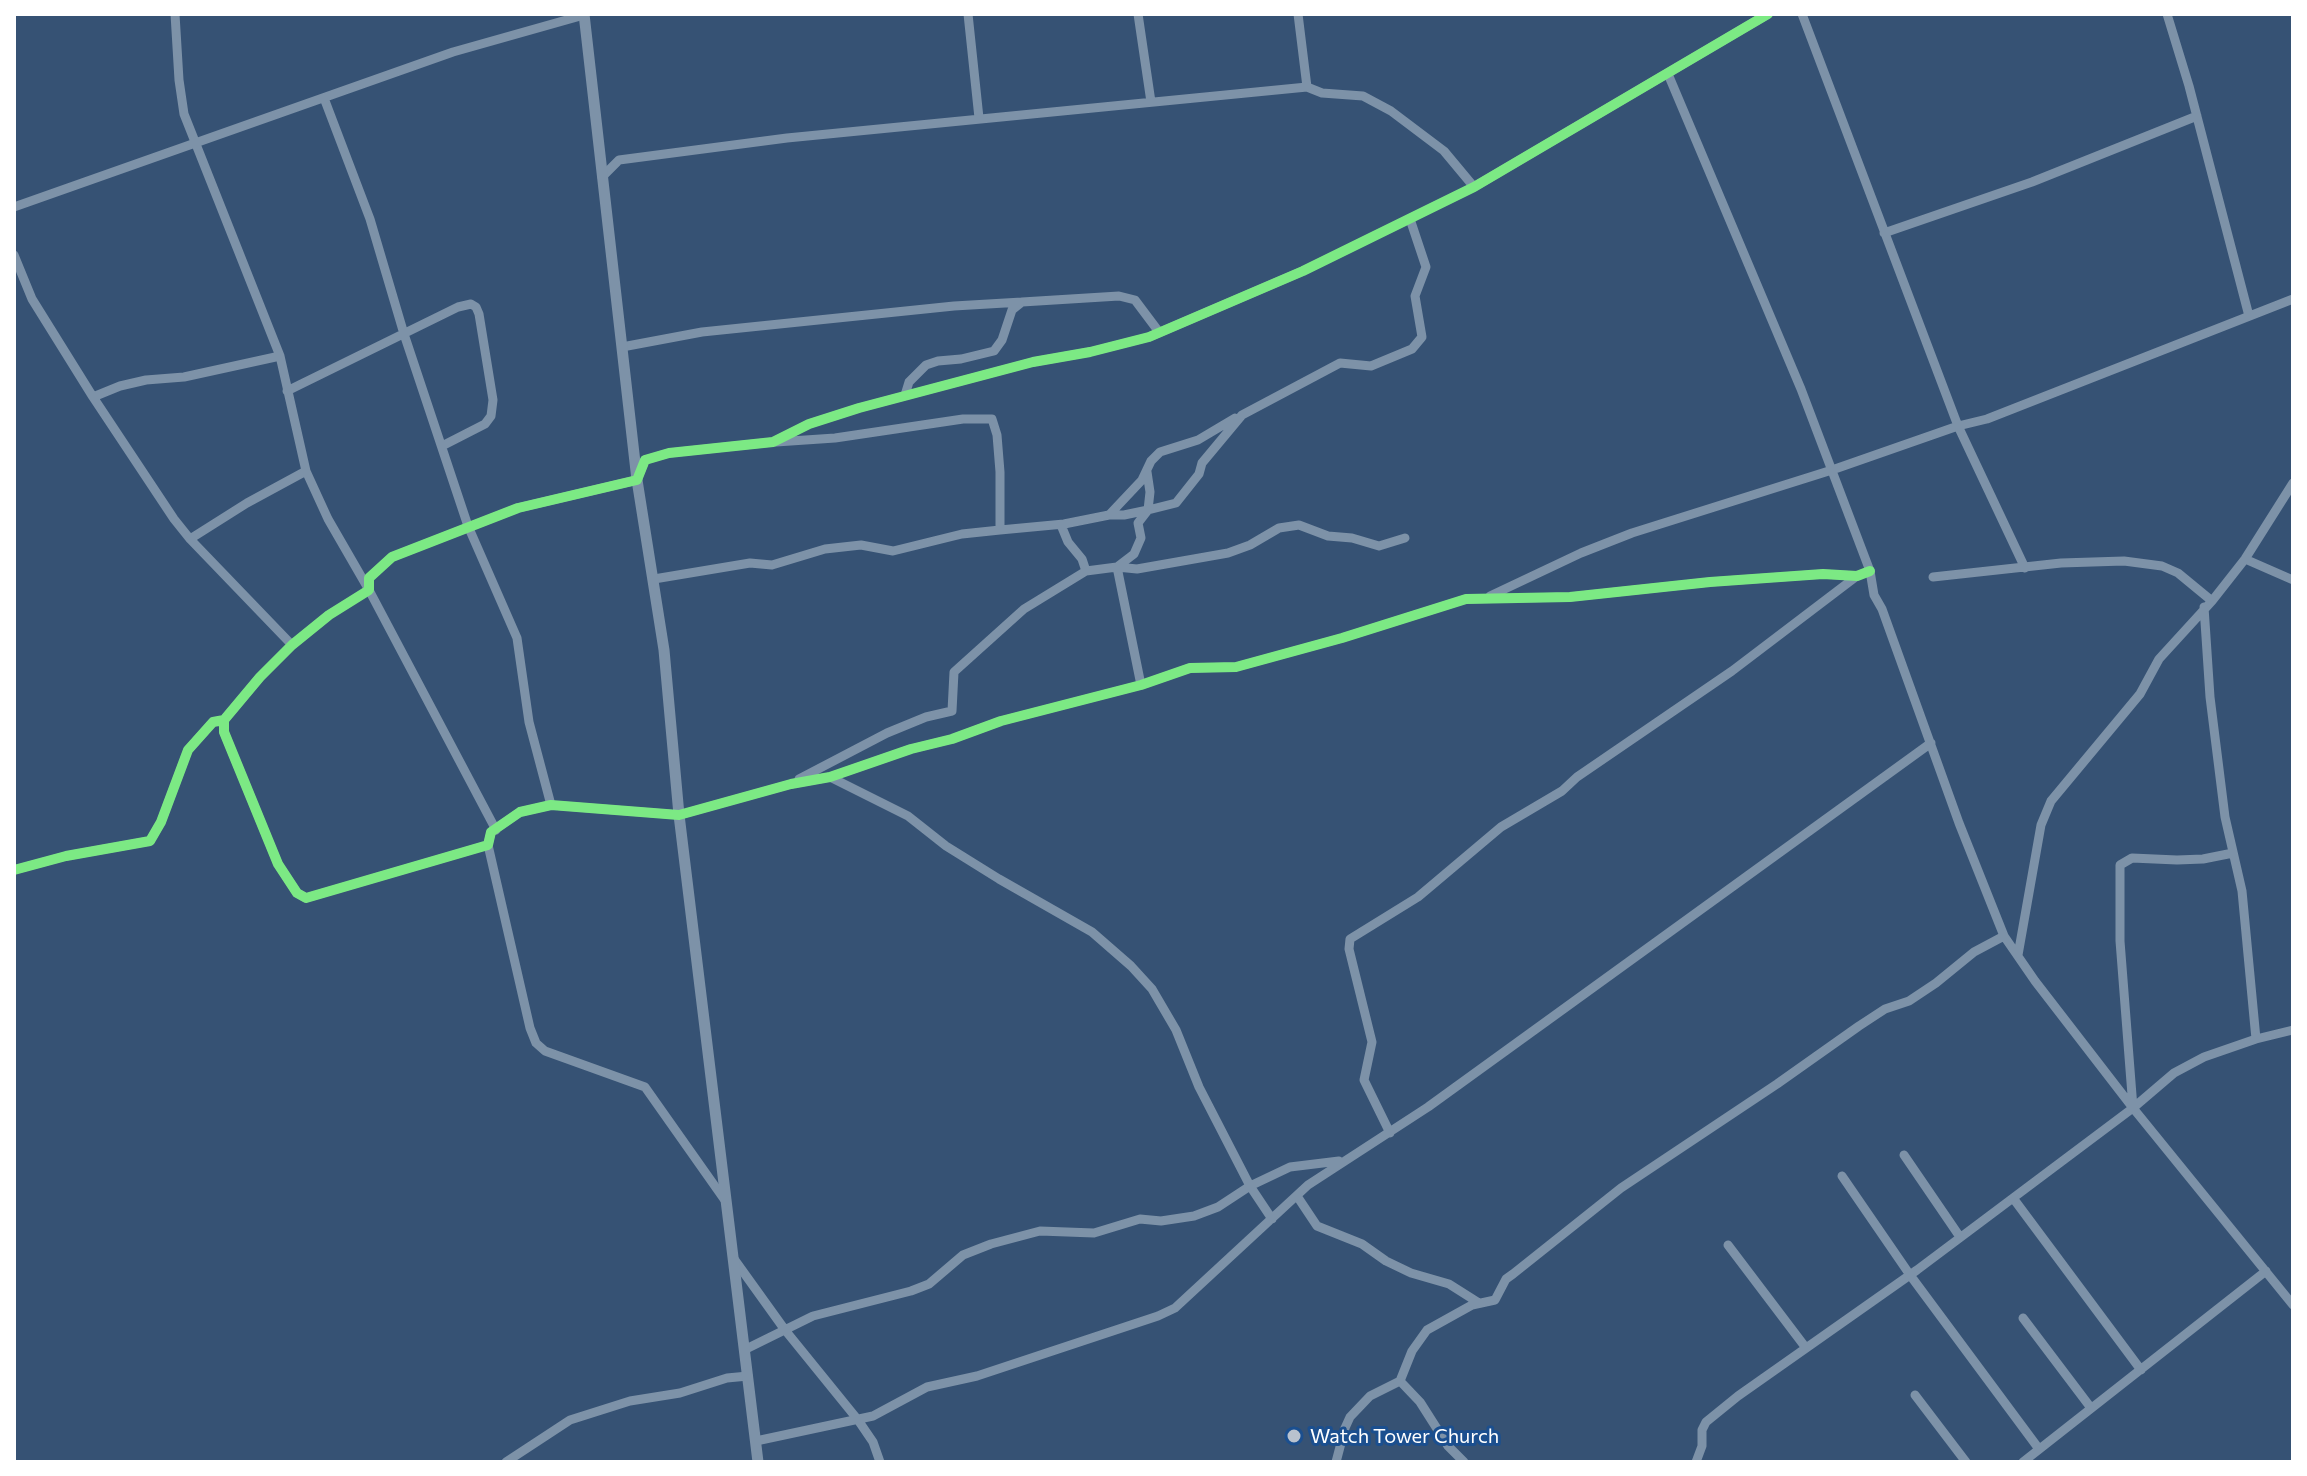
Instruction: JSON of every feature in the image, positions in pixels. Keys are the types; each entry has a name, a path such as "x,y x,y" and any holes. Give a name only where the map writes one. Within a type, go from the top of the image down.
{"street":[{"path":"175,14 184,114 280,356 306,471 328,519 496,830"},
{"path":"14,207 453,52 584,14 637,480 664,650 679,815 758,1462"},
{"path":"968,14 979,118"},
{"path":"1138,14 1151,102"},
{"path":"1298,14 1307,87"},
{"path":"773,442 809,424 905,395 1033,362 1090,352 1159,332 1303,271 1474,187 1768,14"},
{"path":"1802,14 1958,426 2025,568"},
{"path":"2167,14 2249,316"},
{"path":"1668,74 1766,302 1832,470 1870,571 1874,595 2004,936 2133,1108 2293,1305"},
{"path":"602,177 619,160 787,138 1307,87 1322,93 1363,96 1391,111 1444,151 1474,187"},
{"path":"324,98 370,219 404,334 468,526 517,638 529,722 551,805"},
{"path":"1884,233 2043,177 2197,116"},
{"path":"1109,515 1147,472 1151,461 1160,452 1198,440 1340,363 1371,366 1412,349 1422,331 1415,296 1426,267 1410,219"},
{"path":"14,255 32,299 93,397 190,539 292,645"},
{"path":"622,347 716,330 954,306 1119,296 1135,300 1159,332"},
{"path":"1487,597 1632,533 1987,419 2293,299"},
{"path":"905,395 909,382 926,365 994,351 1002,340 1012,310 1022,302"},
{"path":"287,391 458,307 471,304 476,307 493,400 491,416 485,424 442,446"},
{"path":"93,397 146,380 184,377 280,356"},
{"path":"654,579 750,563 772,565 825,549 861,545 893,551 962,534 1061,525 1176,503 1199,474 1210,452 1242,415"},
{"path":"637,480 645,460 657,457 773,442 835,438 963,419 992,419 997,435 1000,472 1000,530"},
{"path":"190,539 306,471"},
{"path":"1117,567 1134,554 1141,538 1138,523 1148,510 1150,492 1147,472"},
{"path":"369,590 369,578 392,557 518,508 637,480"},
{"path":"2018,955 2044,811 2080,763 2140,694 2159,659 2245,559 2293,483"},
{"path":"1061,525 1086,571"},
{"path":"791,784 887,733 926,717 952,711 954,672 1024,609 1086,571 1117,567 1137,569 1219,556 1250,545 1279,528 1299,525 1328,536 1352,538 1379,546 1405,538"},
{"path":"2245,559 2293,580"},
{"path":"1933,577 2071,562 2146,563 2178,573 2208,604 2210,697 2225,817 2242,891 2256,1039"},
{"path":"1117,567 1141,685"},
{"path":"1390,1133 1364,1080 1372,1042 1349,949 1353,936 1418,897 1501,827 1562,791 1577,777 1719,680 1857,576 1870,571"},
{"path":"726,1201 645,1087 545,1051 536,1043 488,845 491,832 520,812 551,805 679,815 791,784 830,777 1001,721 1141,685 1190,668 1236,667 1466,599 1570,597 1792,576 1857,576"},
{"path":"369,590 329,615 292,645 222,722 278,864 297,893 306,898 488,845"},
{"path":"14,870 66,856 150,841 161,822 188,750 213,722 224,720"},
{"path":"756,1441 858,1420 887,1410 927,1387 977,1376 1175,1308 1297,1196 1345,1160 1390,1133 1931,743"},
{"path":"830,777 908,816 946,846 1092,932 1131,966 1152,989 1176,1030 1199,1087 1250,1186 1272,1219"},
{"path":"2133,1108 2120,941 2120,865 2132,858 2203,859 2233,853"},
{"path":"1336,1462 1345,1428 1357,1408 1370,1396 1400,1381 1412,1351 1427,1330 1479,1303 1495,1300 1506,1279 1621,1188 1859,1026 1885,1009 1909,1001 1974,952 2004,936"},
{"path":"1696,1462 1706,1422 1910,1275 2133,1108 2174,1073 2204,1057 2293,1030"},
{"path":"1904,1155 1960,1237"},
{"path":"744,1350 813,1316 929,1284 963,1255 991,1244 1040,1231 1094,1233 1140,1219 1161,1221 1194,1216 1218,1207 1250,1186 1290,1167 1345,1160"},
{"path":"1842,1176 1910,1275 2039,1449"},
{"path":"1297,1196 1317,1226 1362,1244 1386,1261 1411,1273 1449,1284 1479,1303"},
{"path":"2013,1198 2141,1370"},
{"path":"1728,1245 1806,1348"},
{"path":"734,1259 785,1330 858,1420 873,1442 880,1462"},
{"path":"2023,1462 2266,1271"},
{"path":"2023,1318 2091,1408"},
{"path":"506,1462 570,1420 630,1401 680,1393 727,1378 748,1376"},
{"path":"1400,1381 1420,1402 1448,1446 1464,1462"},
{"path":"1915,1395 1966,1462"}],"cycle path":[{"path":"14,870 66,856 150,841 161,822 188,750 213,722 224,720 292,645 329,615 369,590 369,578 392,557 518,508 637,480 645,460 669,453 773,442 809,424 859,408 1033,362 1149,337 1303,271 1474,187 1768,14"},
{"path":"224,720 224,732 278,864 297,893 306,898 488,845 491,832 520,812 551,805 679,815 791,784 830,777 1001,721 1141,685 1190,668 1236,667 1466,599 1570,597 1710,582 1823,574 1857,576 1870,571"}],"place":[{"name":"Watch Tower Church","path":"1294,1436"}]}
